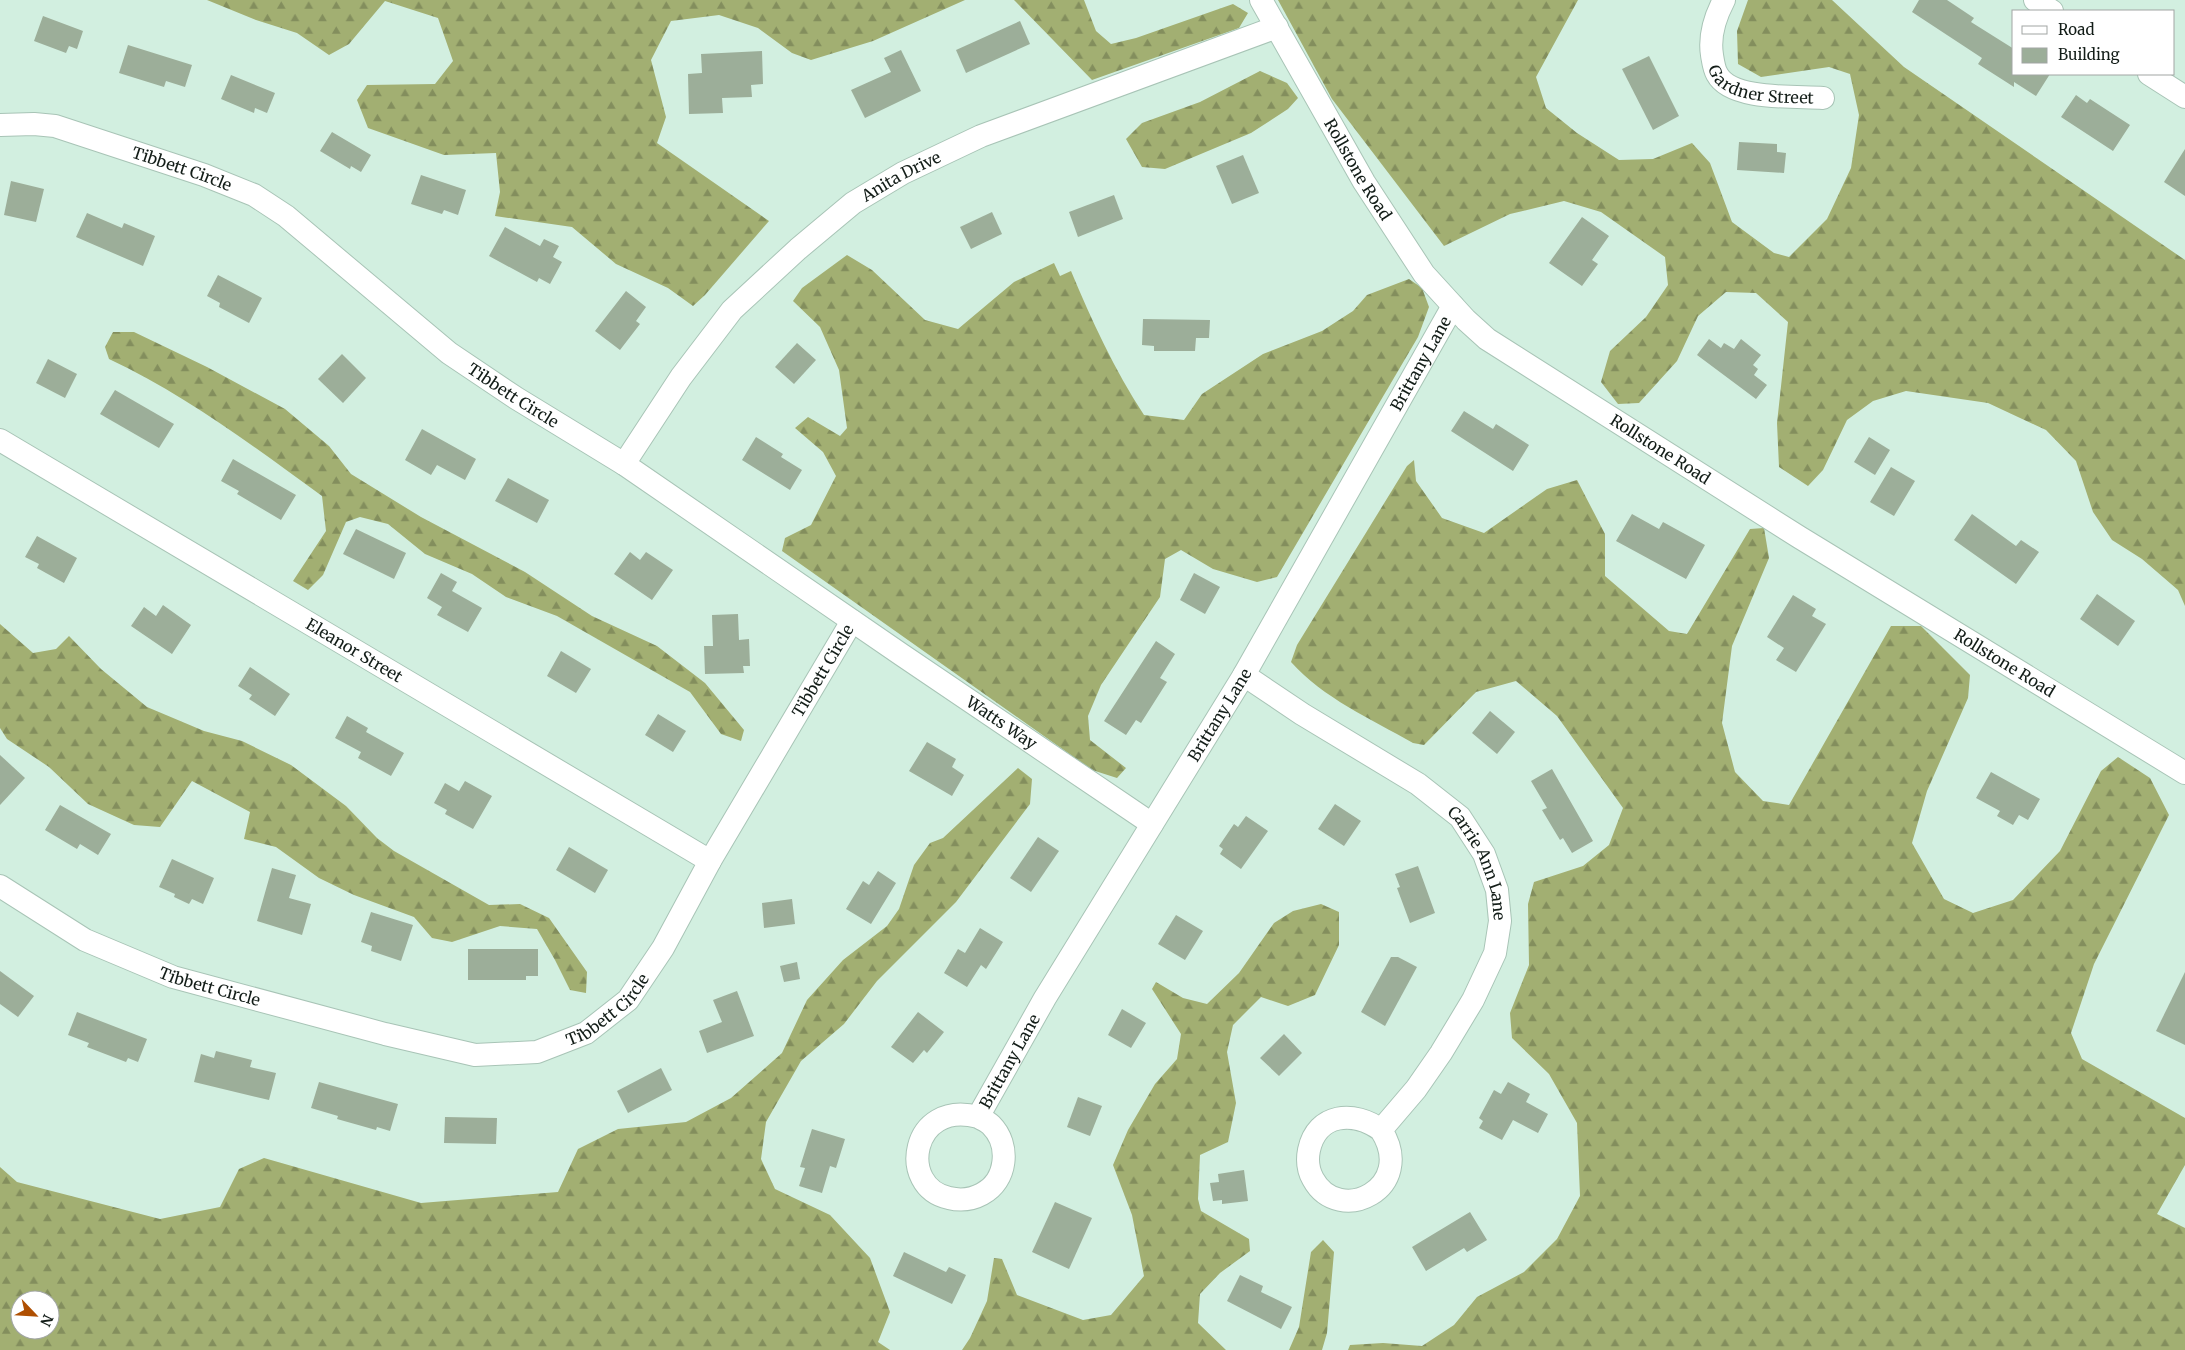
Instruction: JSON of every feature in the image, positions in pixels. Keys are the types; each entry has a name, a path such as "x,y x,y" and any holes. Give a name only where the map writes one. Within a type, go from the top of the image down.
{"street":[{"name":"Rollstone Road","path":"1261,0 1364,182 1424,274 1487,339 1799,537 2185,773"},
{"name":"Gardner Street","path":"1724,0 1716,18 1711,40 1711,50 1717,75 1728,85 1750,94 1822,98"},
{"path":"2035,0 2050,10"},
{"name":"Anita Drive","path":"624,464 681,377 728,315 798,248 854,203 910,170 981,136 1276,27"},
{"path":"2151,75 2185,97"},
{"name":"Tibbett Circle","path":"0,125 28,124 55,126 204,175 254,196 286,216 449,353 516,398 624,464 852,621 710,861 663,948 628,1000 586,1033 537,1052 475,1055 385,1034 174,977 85,940 0,886"},
{"name":"Brittany Lane","path":"978,1117 1046,998 1244,675 1453,306"},
{"name":"Eleanor Street","path":"0,440 710,861"},
{"name":"Watts Way","path":"852,621 1152,824"},
{"name":"Carrie Ann Lane","path":"1244,675 1302,714 1418,784 1460,816 1484,854 1497,890 1500,921 1495,953 1472,1000 1441,1053 1416,1089 1381,1130"}],"green space":[{"path":"207,0 965,0 873,41 811,60 792,53 758,28 719,15 671,21 651,60 666,117 657,143 769,221 705,295 693,306 668,288 616,264 572,227 495,216 500,192 496,153 444,155 368,128 357,100 367,85 435,84 453,61 438,18 385,1 349,44 329,55 297,33 256,20"},
{"path":"1014,0 1084,0 1096,31 1111,44 1136,38 1233,4 1248,13 1239,28 1092,80"},
{"path":"1278,0 1578,0 1536,77 1546,108 1577,133 1619,160 1653,159 1692,143 1710,163 1732,222 1774,253 1789,257 1827,219 1851,168 1859,115 1850,74 1829,67 1761,77 1738,64 1737,31 1748,0 1832,0 1904,67 2185,260 2185,606 2178,590 2142,559 2112,540 2093,512 2076,461 2046,430 1988,403 1906,391 1873,401 1847,420 1823,470 1808,486 1779,467 1777,423 1788,322 1756,293 1726,292 1698,316 1677,361 1639,403 1618,404 1601,382 1610,351 1646,317 1668,285 1665,257 1601,212 1564,201 1510,214 1444,246 1332,99"},
{"path":"1260,71 1287,83 1298,98 1288,109 1251,133 1165,169 1142,167 1126,139 1142,123 1200,102"},
{"path":"847,255 872,270 925,320 958,329 1014,282 1054,263 1060,276 1071,271 1104,344 1144,415 1184,420 1202,394 1263,354 1322,331 1353,311 1367,295 1409,279 1422,288 1429,307 1418,337 1277,577 1257,582 1213,569 1181,550 1165,559 1160,597 1101,685 1088,716 1090,740 1126,768 1117,778 1092,770 782,551 785,538 811,525 836,476 823,452 795,428 808,417 840,436 847,428 839,370 820,327 793,301 802,288"},
{"path":"113,332 134,332 207,367 285,409 329,446 351,474 421,517 525,572 592,616 657,646 705,683 744,730 741,741 721,734 690,692 557,616 506,597 472,574 425,554 388,524 360,517 346,522 323,575 308,590 293,581 326,531 322,496 245,440 192,405 109,359 105,347"},
{"path":"1414,460 1416,481 1442,518 1484,533 1547,489 1577,480 1605,534 1605,576 1669,631 1687,634 1750,529 1764,528 1769,558 1732,646 1722,723 1735,772 1763,801 1789,805 1891,626 1921,626 1970,675 1968,698 1927,791 1912,843 1944,899 1973,913 2013,900 2060,851 2101,771 2118,757 2150,778 2169,815 2094,964 2071,1033 2082,1059 2185,1118 2185,1165 2157,1214 2185,1228 2185,1350 1348,1350 1350,1345 1383,1343 1422,1346 1454,1325 1477,1297 1524,1272 1557,1239 1580,1196 1577,1123 1549,1074 1512,1038 1510,1013 1529,965 1528,904 1534,882 1583,866 1609,845 1623,808 1557,716 1516,681 1476,692 1424,745 1413,743 1348,707 1304,675 1291,662 1297,645 1407,466"},
{"path":"0,624 33,653 56,649 69,636 101,669 147,707 204,731 242,741 291,765 346,806 377,838 394,851 489,905 520,904 549,918 587,972 586,993 570,990 537,929 500,926 452,942 432,938 414,917 354,895 319,878 276,847 244,839 250,812 192,781 160,827 134,825 88,804 49,767 7,739 0,728"},
{"path":"1018,768 1032,779 1030,804 956,902 877,981 844,1024 801,1061 766,1122 761,1159 775,1189 830,1215 870,1258 890,1312 878,1342 890,1350 0,1350 0,1167 17,1182 160,1219 220,1207 239,1169 264,1158 421,1203 558,1192 578,1149 618,1129 686,1122 731,1098 782,1053 807,1000 843,960 887,926 899,909 914,865 930,843 943,838"},
{"path":"1321,904 1339,912 1339,945 1315,995 1288,1006 1261,997 1233,1025 1227,1052 1236,1103 1228,1142 1200,1155 1198,1199 1201,1211 1249,1239 1250,1251 1220,1273 1200,1294 1198,1323 1226,1350 962,1350 970,1338 987,1301 994,1258 1002,1259 1017,1295 1083,1320 1111,1315 1144,1276 1132,1215 1113,1165 1128,1130 1155,1084 1177,1059 1181,1034 1152,989 1156,982 1183,998 1207,1004 1239,973 1274,923 1293,911"},
{"path":"1323,1240 1334,1252 1327,1333 1322,1350 1289,1350 1299,1327 1311,1252"}],"building":[{"path":"1919,0 1947,0 1974,18 1971,22 2012,48 2012,75 2049,75 2036,96 2014,82 2014,87 1978,64 1982,58 1912,12"},
{"path":"43,16 83,31 77,49 69,46 66,53 34,41"},
{"path":"1020,21 1030,44 966,73 956,50"},
{"path":"128,45 192,65 185,87 166,81 164,87 119,73"},
{"path":"901,50 921,91 865,118 851,90 891,72 884,58"},
{"path":"762,51 763,84 751,85 752,97 722,98 723,113 689,114 688,74 702,73 701,54"},
{"path":"1649,56 1679,116 1653,130 1622,69"},
{"path":"231,75 275,93 267,113 255,108 254,113 221,99"},
{"path":"2076,95 2087,103 2090,99 2130,125 2113,151 2061,117"},
{"path":"332,132 371,155 361,172 351,166 350,169 320,151"},
{"path":"1739,142 1777,144 1777,152 1786,153 1784,173 1737,170"},
{"path":"2185,149 2185,196 2164,182"},
{"path":"1243,155 1259,193 1232,204 1216,166"},
{"path":"421,175 466,190 458,215 444,210 442,214 411,204"},
{"path":"11,181 44,189 36,222 4,215"},
{"path":"1114,195 1123,219 1078,237 1069,212"},
{"path":"992,212 1002,234 971,249 960,227"},
{"path":"87,213 122,228 124,223 155,236 143,266 76,237"},
{"path":"1582,217 1609,236 1592,260 1598,264 1582,286 1549,263"},
{"path":"505,227 540,246 544,239 559,246 553,257 562,262 550,284 539,278 537,282 489,256"},
{"path":"218,275 262,298 249,323 219,307 220,303 207,296"},
{"path":"626,291 646,307 636,321 640,324 620,350 595,331"},
{"path":"1143,319 1210,320 1209,338 1196,338 1195,351 1154,351 1154,346 1142,345"},
{"path":"1709,339 1721,348 1724,343 1734,349 1741,339 1761,355 1753,365 1758,369 1754,375 1767,385 1756,399 1697,355"},
{"path":"797,343 816,360 794,384 775,367"},
{"path":"342,354 366,378 343,403 318,379"},
{"path":"48,359 77,374 65,398 36,383"},
{"path":"115,390 174,424 159,448 100,414"},
{"path":"1464,411 1493,429 1496,424 1529,445 1513,471 1451,431"},
{"path":"422,429 476,459 465,480 437,465 431,475 405,460"},
{"path":"756,437 783,454 781,457 802,470 790,490 742,460"},
{"path":"1869,437 1890,450 1875,475 1854,462"},
{"path":"233,459 296,495 281,520 237,494 239,491 221,481"},
{"path":"1891,467 1915,481 1894,516 1870,502"},
{"path":"508,478 549,500 537,523 495,501"},
{"path":"1632,514 1659,529 1663,522 1705,545 1686,579 1616,541"},
{"path":"1972,514 2016,546 2021,540 2039,552 2016,584 1954,540"},
{"path":"356,529 406,553 394,579 343,554"},
{"path":"37,536 77,558 64,583 37,568 39,564 25,557"},
{"path":"630,552 640,560 646,552 673,570 652,600 614,574"},
{"path":"441,573 457,582 452,591 482,608 468,632 437,615 442,607 427,598"},
{"path":"1194,573 1220,587 1205,614 1180,600"},
{"path":"2097,594 2135,621 2118,646 2080,619"},
{"path":"1793,595 1816,609 1812,616 1826,624 1796,672 1776,660 1784,648 1767,637"},
{"path":"163,605 191,625 172,654 131,626 144,607 156,616"},
{"path":"738,614 739,640 749,639 750,666 743,666 744,673 705,674 704,646 713,646 712,615"},
{"path":"1156,641 1175,654 1160,678 1167,682 1141,723 1136,720 1126,735 1104,721"},
{"path":"561,651 591,669 576,693 547,676"},
{"path":"250,667 290,694 275,716 249,699 252,695 238,686"},
{"path":"1490,711 1515,732 1497,754 1472,733"},
{"path":"658,714 686,731 673,752 645,735"},
{"path":"347,716 368,728 366,732 404,753 391,776 358,758 361,752 335,738"},
{"path":"927,742 956,759 952,767 964,775 952,796 909,771"},
{"path":"0,755 25,778 0,805"},
{"path":"1552,769 1593,841 1572,853 1563,838 1560,840 1542,810 1547,808 1531,781"},
{"path":"1991,772 2040,799 2028,820 2019,815 2013,825 1997,816 2000,811 1976,798"},
{"path":"465,781 492,796 473,829 445,814 447,810 434,803 445,783 459,791"},
{"path":"1335,804 1361,821 1344,846 1318,829"},
{"path":"60,805 111,834 98,855 80,844 77,849 45,830"},
{"path":"1246,816 1268,831 1241,869 1220,854 1223,849 1219,846 1234,824 1238,827"},
{"path":"1038,837 1059,851 1031,892 1010,878"},
{"path":"569,847 608,870 595,893 556,870"},
{"path":"172,859 214,878 203,904 192,899 189,904 174,897 175,894 159,887"},
{"path":"1418,866 1435,913 1410,923 1397,888 1400,887 1395,874"},
{"path":"272,868 296,875 289,898 311,904 302,935 257,921"},
{"path":"878,871 896,883 871,924 846,909 863,881 869,885"},
{"path":"792,899 795,924 764,928 762,903"},
{"path":"371,912 413,925 401,961 371,951 372,946 361,942"},
{"path":"1176,915 1203,931 1185,960 1158,944"},
{"path":"980,928 1003,942 986,969 981,965 967,987 944,973 958,949 965,953"},
{"path":"468,949 538,949 538,976 526,976 526,980 468,980"},
{"path":"1391,957 1398,957 1417,967 1385,1026 1361,1012"},
{"path":"797,962 800,979 784,982 780,966"},
{"path":"0,971 34,996 18,1017 0,1004"},
{"path":"2185,972 2185,1045 2156,1031"},
{"path":"737,991 754,1036 707,1053 699,1031 722,1022 713,1000"},
{"path":"1122,1009 1146,1023 1131,1048 1108,1035"},
{"path":"77,1012 147,1039 138,1062 128,1058 126,1062 87,1047 89,1043 68,1035"},
{"path":"918,1012 944,1032 927,1053 924,1050 913,1063 891,1047"},
{"path":"1284,1034 1302,1053 1279,1076 1260,1058"},
{"path":"216,1051 252,1060 250,1067 276,1073 269,1100 194,1082 201,1054 214,1058"},
{"path":"661,1068 672,1090 628,1113 617,1091"},
{"path":"319,1082 398,1104 390,1131 377,1127 376,1130 337,1119 338,1116 311,1108"},
{"path":"1508,1082 1530,1094 1526,1102 1548,1114 1538,1133 1513,1120 1502,1140 1479,1128 1483,1121 1479,1118 1494,1090 1501,1094"},
{"path":"1078,1097 1102,1106 1090,1136 1067,1127"},
{"path":"445,1117 497,1118 496,1144 444,1143"},
{"path":"812,1129 845,1139 836,1168 830,1166 822,1193 799,1186 805,1168 800,1167"},
{"path":"1244,1170 1248,1201 1222,1204 1222,1200 1213,1201 1210,1183 1219,1182 1218,1174"},
{"path":"1055,1202 1092,1218 1069,1269 1032,1252"},
{"path":"1470,1212 1487,1240 1467,1252 1464,1248 1426,1271 1412,1247"},
{"path":"904,1252 946,1272 949,1267 966,1275 952,1304 893,1276"},
{"path":"1240,1275 1263,1286 1261,1292 1292,1307 1281,1329 1227,1301"}]}
